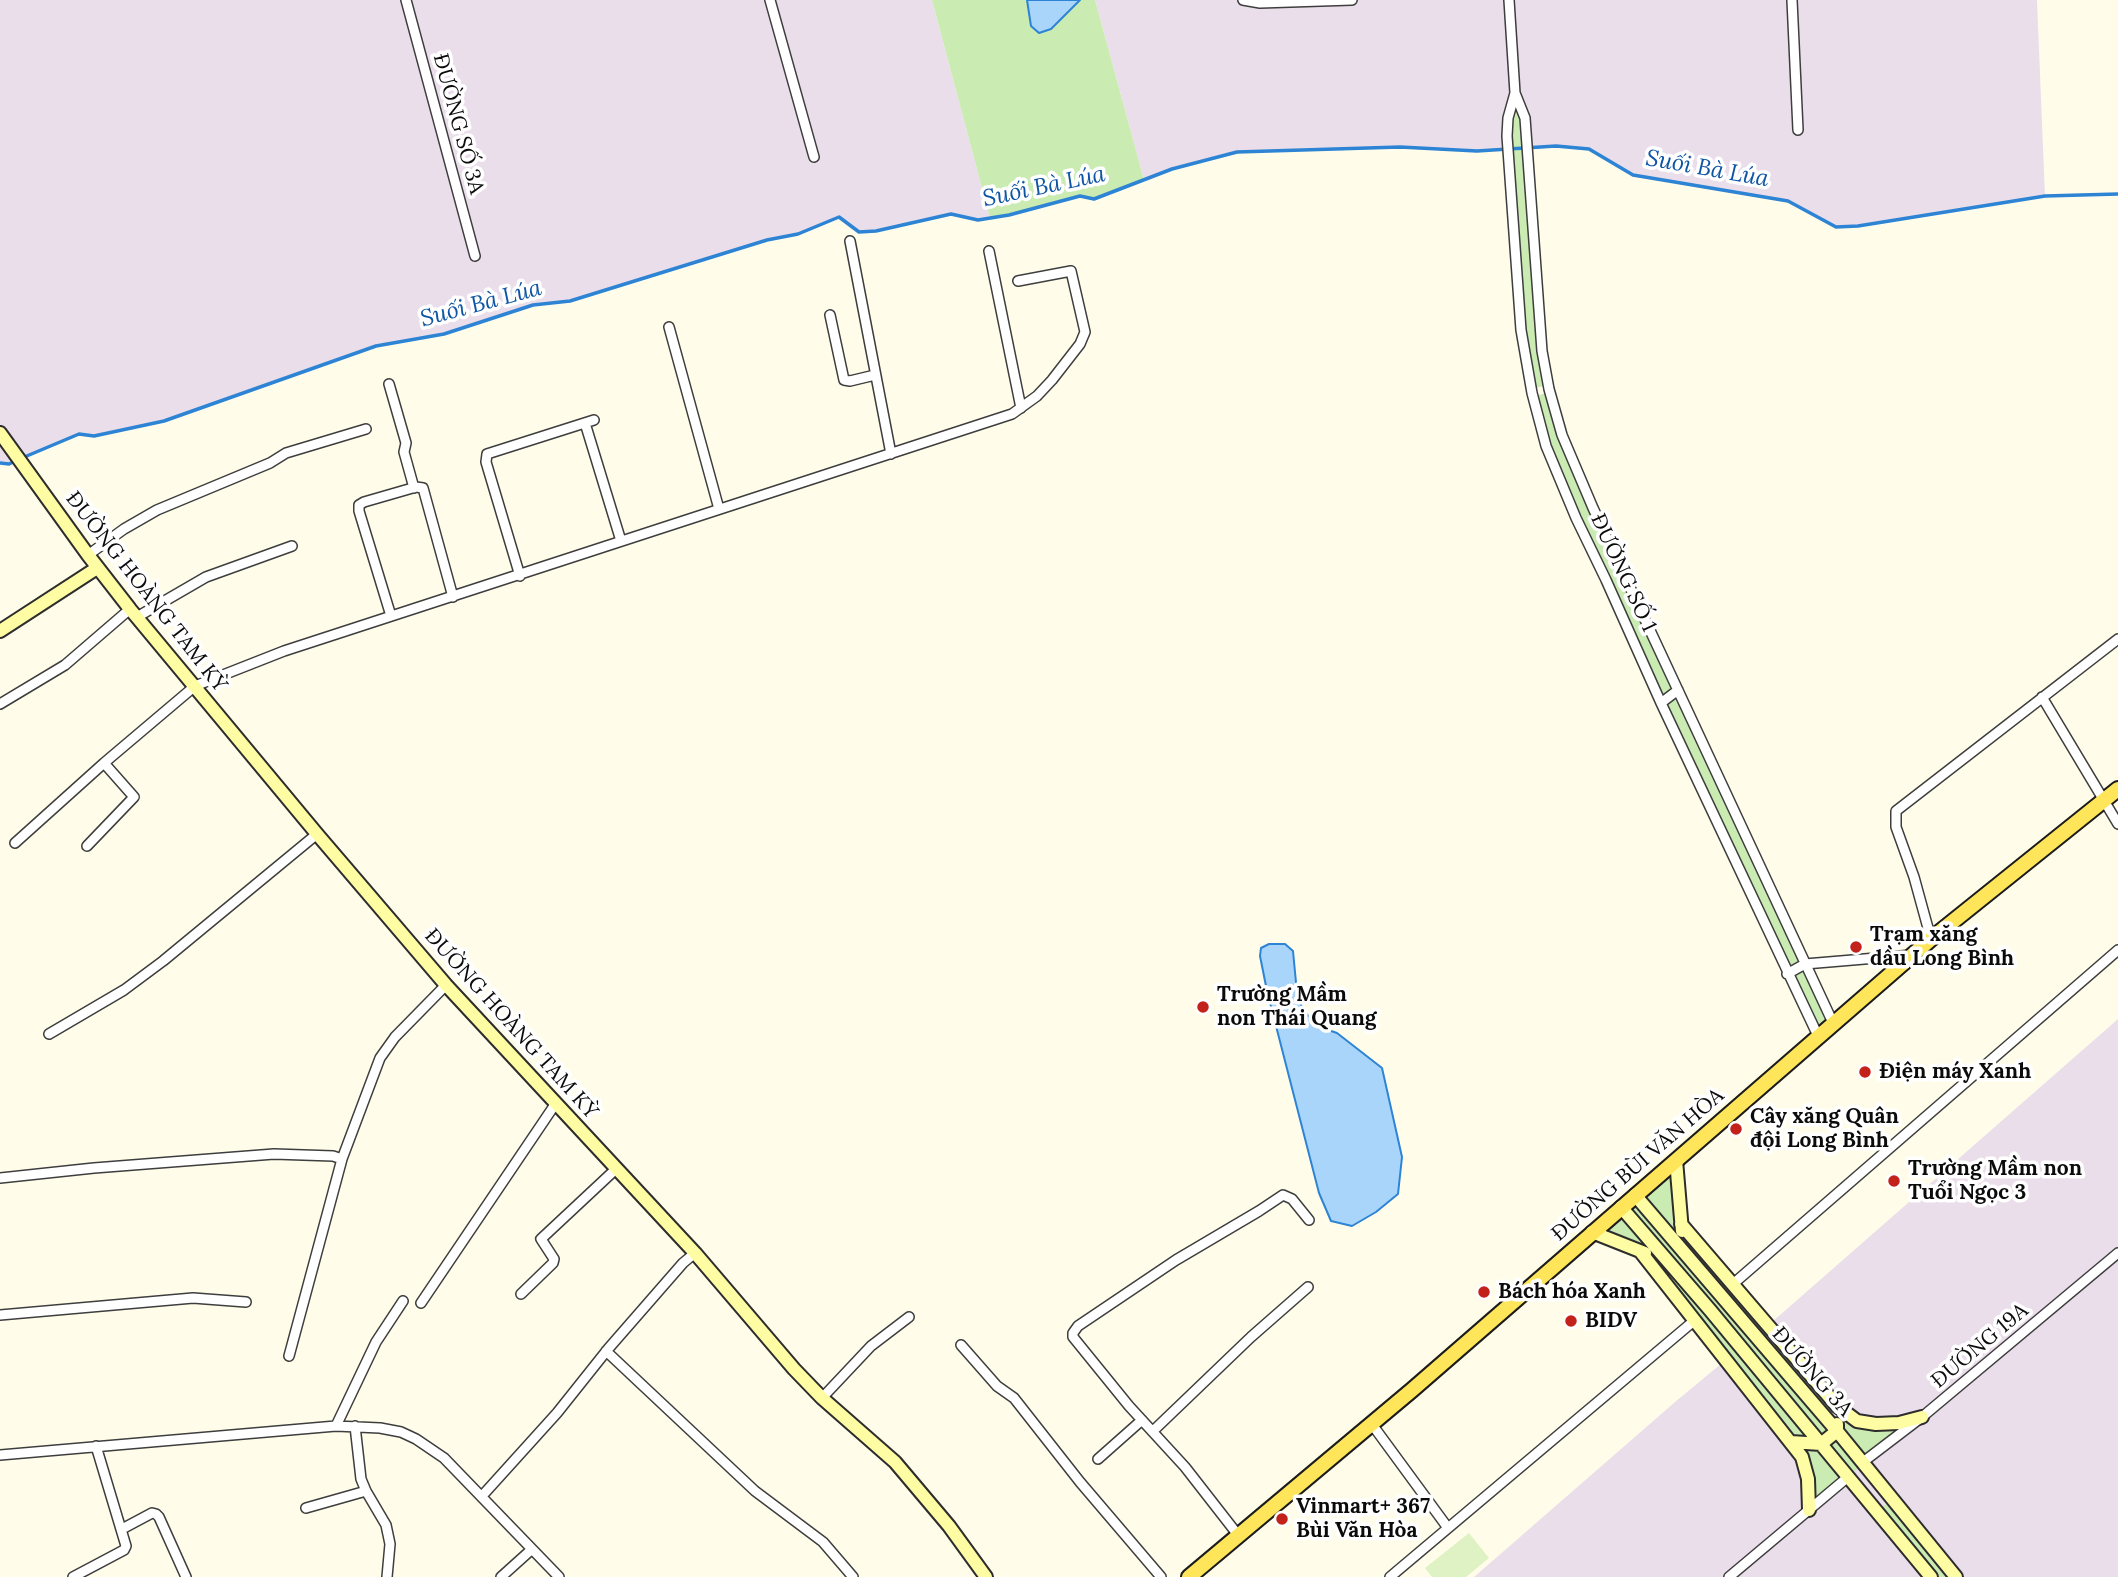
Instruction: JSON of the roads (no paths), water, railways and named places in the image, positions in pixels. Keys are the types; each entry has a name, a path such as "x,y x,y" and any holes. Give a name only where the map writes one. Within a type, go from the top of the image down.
{"main road":[{"name":"ĐƯỜNG BÙI VĂN HÒA","path":"1189,1577 1819,1038 1912,955 2118,789"}],"street":[{"name":"ĐƯỜNG SỐ 3A","path":"406,0 475,256"},
{"path":"770,0 814,157"},
{"path":"1243,0 1255,3 1352,0"},
{"name":"ĐƯỜNG SỐ 1","path":"1509,0 1515,93 1525,118 1538,318 1549,389 1574,465 1834,1025"},
{"path":"1792,0 1798,130"},
{"name":"ĐƯỜNG SỐ 1","path":"1515,93 1508,118 1507,136 1521,330 1532,393 1556,472 1661,703 1819,1038"},
{"path":"850,241 891,454"},
{"path":"989,251 1021,408"},
{"path":"15,843 104,762 195,686 284,651 996,421 1021,408 1052,380 1080,344 1085,332 1071,271 1017,281"},
{"path":"830,315 844,380 875,375"},
{"path":"668,327 719,509"},
{"path":"389,384 406,443 404,452 414,488"},
{"path":"1532,393 1549,389"},
{"path":"520,576 486,462 487,454 590,421 621,541"},
{"path":"88,555 124,529 157,510 260,468 286,453 366,429"},
{"name":"ĐƯỜNG HOÀNG TAM KỲ","path":"3,437 97,568 446,985 695,1253 794,1369 822,1398 895,1462 949,1525 981,1575"},
{"path":"391,617 358,507 364,502 423,488 453,597"},
{"path":"0,704 77,657 134,613 200,581 292,546"},
{"path":"0,631 97,568"},
{"path":"1931,939 1914,877 1895,825 1896,811 2118,639"},
{"path":"1661,703 1678,690"},
{"path":"2042,697 2118,824"},
{"path":"87,846 134,797 104,762"},
{"path":"49,1034 107,1001 163,961 317,834"},
{"path":"1733,1284 2118,950"},
{"path":"1787,974 1805,964 1912,955"},
{"path":"289,1356 342,1159 380,1058 395,1037 446,985"},
{"path":"421,1303 556,1103"},
{"path":"0,1178 267,1154 333,1156 342,1159"},
{"path":"1676,1160 1682,1249"},
{"path":"521,1294 554,1263 541,1239 617,1168"},
{"path":"1238,1535 1185,1467 1073,1337 1074,1329 1176,1260 1283,1195 1292,1199 1310,1220"},
{"name":"ĐƯỜNG 3A","path":"1636,1195 1863,1462 1956,1577"},
{"name":"ĐƯỜNG 3A","path":"1621,1208 1931,1577"},
{"name":"ĐƯỜNG 3A","path":"1681,1224 1837,1406 1857,1422 1899,1423 1922,1417"},
{"path":"1592,1232 1668,1262"},
{"path":"1640,1251 1802,1457 1808,1479 1809,1510"},
{"path":"482,1496 557,1413 606,1351 683,1263 695,1253"},
{"name":"ĐƯỜNG 19A","path":"1863,1462 1922,1417 2118,1253"},
{"path":"1153,1432 1231,1356 1308,1287"},
{"path":"0,1315 193,1298 246,1302"},
{"path":"336,1426 376,1342 403,1301"},
{"path":"822,1398 871,1346 909,1317"},
{"path":"1390,1577 1695,1320"},
{"path":"961,1345 997,1386 1014,1398 1080,1482 1161,1577"},
{"path":"606,1351 755,1491 823,1542 853,1577"},
{"path":"1791,1442 1821,1444 1837,1431 1837,1406"},
{"path":"1098,1459 1142,1420"},
{"path":"1371,1423 1448,1528"},
{"path":"0,1455 336,1426 391,1430 415,1438 444,1458 559,1577"},
{"path":"355,1426 359,1469 366,1492 386,1525 390,1544 387,1577"},
{"path":"73,1577 124,1549 126,1541 96,1446"},
{"path":"1729,1577 1863,1462"},
{"path":"306,1508 366,1492"},
{"path":"122,1529 152,1513 156,1514 186,1577"},
{"path":"501,1577 531,1550"}],"water":[{"path":"1027,0 1080,0 1051,29 1039,33 1031,26"},
{"path":"1269,944 1285,944 1293,951 1297,993 1303,1010 1317,1026 1337,1033 1382,1068 1402,1157 1398,1194 1376,1212 1352,1226 1331,1221 1319,1193 1267,991 1260,956 1261,948"}],"waterway":[{"name":"Suối Bà Lúa","path":"22,458 79,434 94,436 164,421 376,346 444,334 533,305 570,301 767,240 798,234 839,217 859,232 876,231 951,214 978,220 1009,215 1080,196 1094,199 1172,169 1237,152 1400,147 1477,151 1556,146 1589,149 1633,175 1788,201 1836,227 1858,226 2045,196 2118,194"},
{"name":"Suối Bà Lúa","path":"0,463 9,464 15,461"}],"place":[{"name":"Trạm xăng dầu Long Bình","path":"1856,947"},
{"name":"Trường Mầm non Thái Quang","path":"1203,1007"},
{"name":"Điện máy Xanh","path":"1865,1072"},
{"name":"Cây xăng Quân đội Long Bình","path":"1736,1129"},
{"name":"Trường Mầm non Tuổi Ngọc 3","path":"1894,1181"},
{"name":"Bách hóa Xanh","path":"1484,1292"},
{"name":"BIDV","path":"1571,1321"},
{"name":"Vinmart+ 367 Bùi Văn Hòa","path":"1282,1519"}]}
